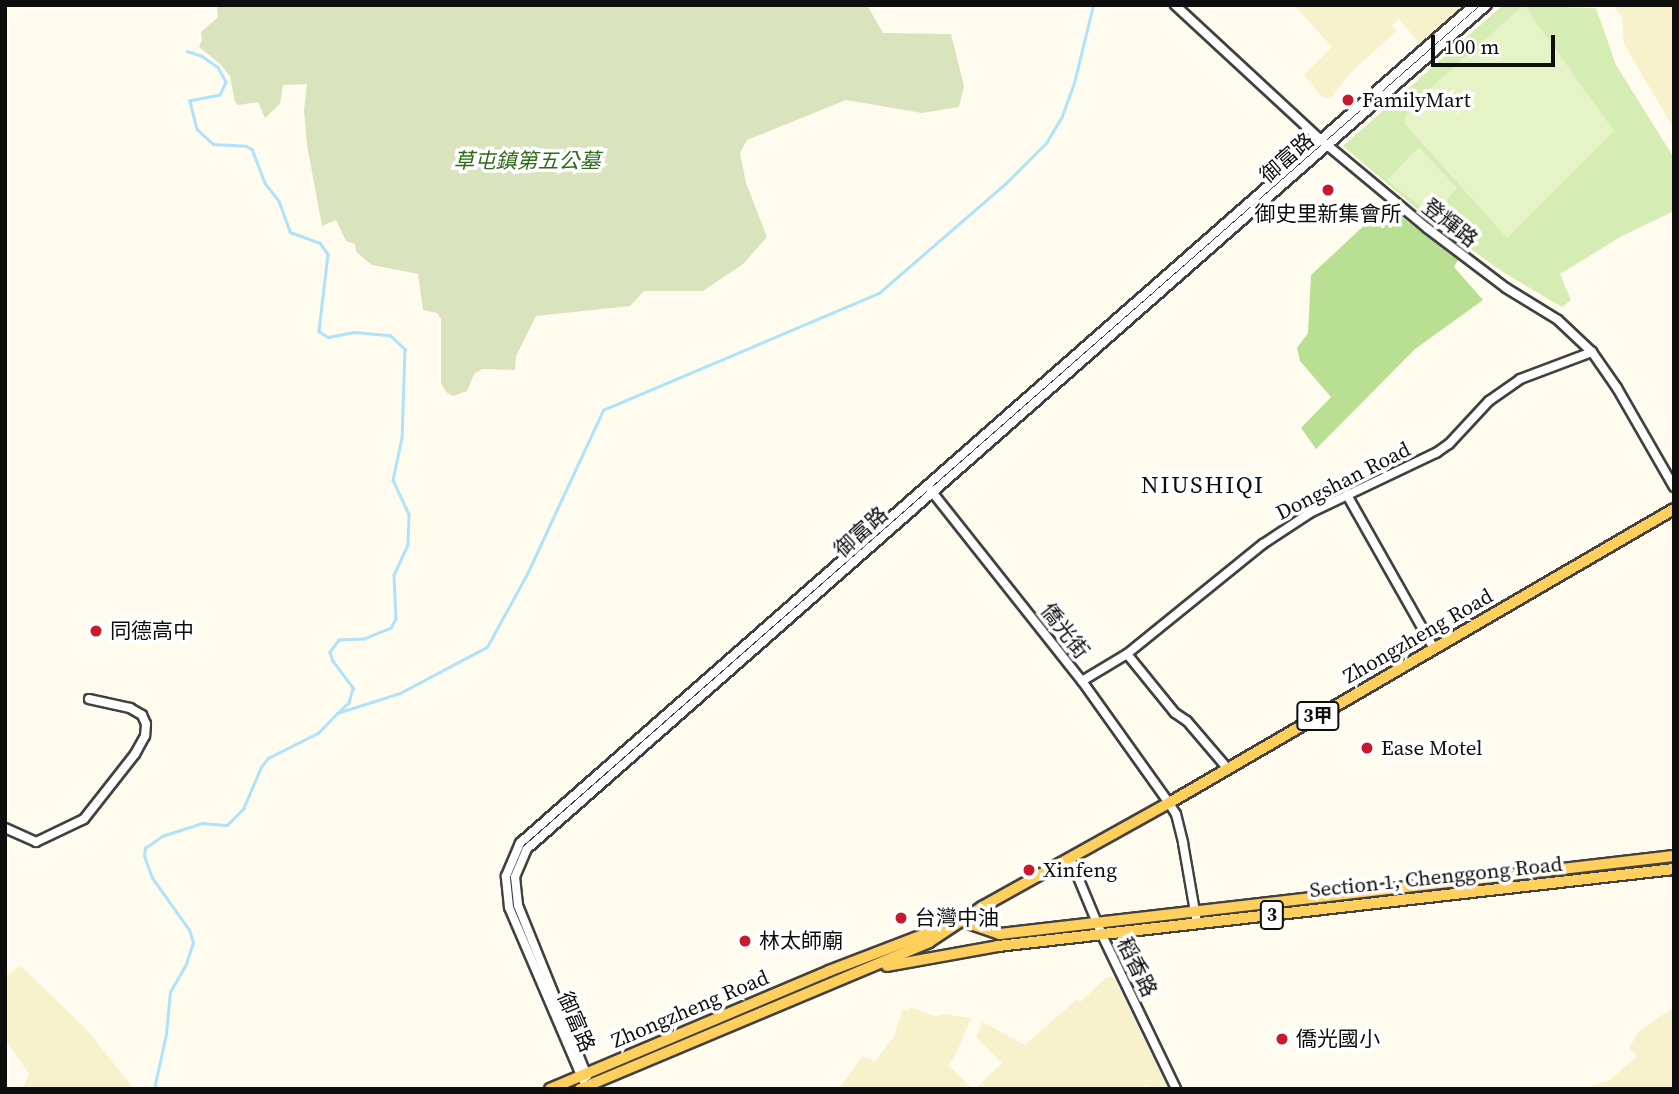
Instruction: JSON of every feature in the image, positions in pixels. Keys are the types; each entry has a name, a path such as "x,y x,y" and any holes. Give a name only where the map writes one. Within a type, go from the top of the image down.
{"main road":[{"name":"Zhongzheng Road","path":"550,1089 584,1081 871,969 929,942 1674,509"},
{"name":"Section 1, Chenggong Road","path":"871,969 998,946 1102,935 1196,918 1674,856"},
{"name":"Section 1, Chenggong Road","path":"961,921 1000,934 1096,921 1196,918 1674,869"},
{"name":"Zhongzheng Road","path":"584,1081 829,971 961,921"}],"street":[{"name":"登輝路","path":"1175,5 1324,143 1427,228 1506,288 1558,320 1592,352 1617,388 1674,487"},
{"name":"御富路","path":"1324,143 1474,5"},
{"name":"御富路","path":"584,1081 518,905 515,877 519,862 527,849 930,488 1324,143 1487,5"},
{"name":"Dongshan Road","path":"1082,681 1127,654 1263,544 1310,513 1394,475 1448,444 1489,401 1520,379 1592,352"},
{"name":"僑光街","path":"930,488 1082,681 1176,814 1196,918"},
{"path":"1347,495 1434,649"},
{"path":"1127,654 1175,713 1187,721 1228,769"},
{"path":"5,828 36,842 84,819 135,754 145,736 146,724 142,715 130,708 89,699"},
{"name":"稻香路","path":"1070,858 1102,935 1176,1089"}],"shaded area":[{"path":"1294,5 1471,5 1423,47 1399,19 1392,25 1397,31 1350,73 1330,99 1321,96 1304,75 1332,47"},
{"path":"1613,5 1674,5 1674,129 1624,44 1622,18"},
{"path":"21,966 87,1030 134,1089 26,1089 24,1085 29,1074 5,1039 5,977"},
{"path":"1113,976 1169,1089 1153,1089 1144,1085 1141,1089 975,1089 1002,1063 976,1037 983,1022 1025,1045 1077,999 1080,1002 1106,978"},
{"path":"910,1007 936,1017 944,1014 971,1018 956,1054 948,1065 973,1089 839,1089 862,1057 875,1061 894,1037 902,1010 908,1011"},
{"path":"1674,1007 1674,1089 1583,1089 1610,1080 1637,1056 1629,1048 1639,1031"}],"green space":[{"name":"草屯鎮第五公墓","path":"217,5 867,5 883,33 951,34 964,86 959,107 922,113 846,100 747,140 740,153 746,183 767,237 743,264 703,291 644,291 630,306 536,316 516,356 515,370 482,369 474,374 467,391 453,396 446,392 441,383 441,319 437,313 423,310 418,274 372,265 356,252 355,244 346,241 336,220 322,226 307,145 304,110 307,84 283,85 280,104 265,118 258,102 238,105 235,102 230,76 199,47 201,32 218,17"},
{"path":"1503,5 1596,8 1616,65 1674,158 1674,211 1622,236 1560,274 1571,300 1562,307 1503,272 1436,225 1343,146"},
{"path":"1524,5 1614,131 1507,238 1404,123 1408,110 1420,97"},
{"path":"1419,147 1457,188 1433,217 1387,180"},
{"path":"1386,205 1458,260 1454,267 1483,300 1415,349 1316,449 1301,428 1331,397 1300,361 1297,348 1308,333 1311,275"}],"waterway":[{"path":"154,1089 166,1034 170,992 186,964 193,943 189,930 152,878 144,856 145,848 162,836 202,823 227,825 243,809 261,767 268,758 318,733 337,713 400,693 487,647 527,574 603,410 879,293 1006,183 1046,143 1062,116 1074,83 1093,5"},
{"path":"187,51 202,56 218,67 226,82 220,95 190,101 197,129 213,144 246,146 252,149 265,183 279,201 290,232 320,243 328,254 319,331 328,337 354,332 390,335 405,349 402,438 393,480 409,515 408,545 394,575 396,619 391,628 364,639 339,640 330,652 333,661 353,688 349,703 340,711"}],"place":[{"name":"FamilyMart","path":"1348,100"},
{"name":"御史里新集會所","path":"1328,190"},
{"name":"同德高中","path":"96,631"},
{"name":"Ease Motel","path":"1367,748"},
{"name":"Xinfeng","path":"1029,870"},
{"name":"台灣中油","path":"901,918"},
{"name":"林太師廟","path":"745,941"},
{"name":"僑光國小","path":"1282,1039"}],"district":[{"name":"NIUSHIQI","path":"1203,485"}]}
